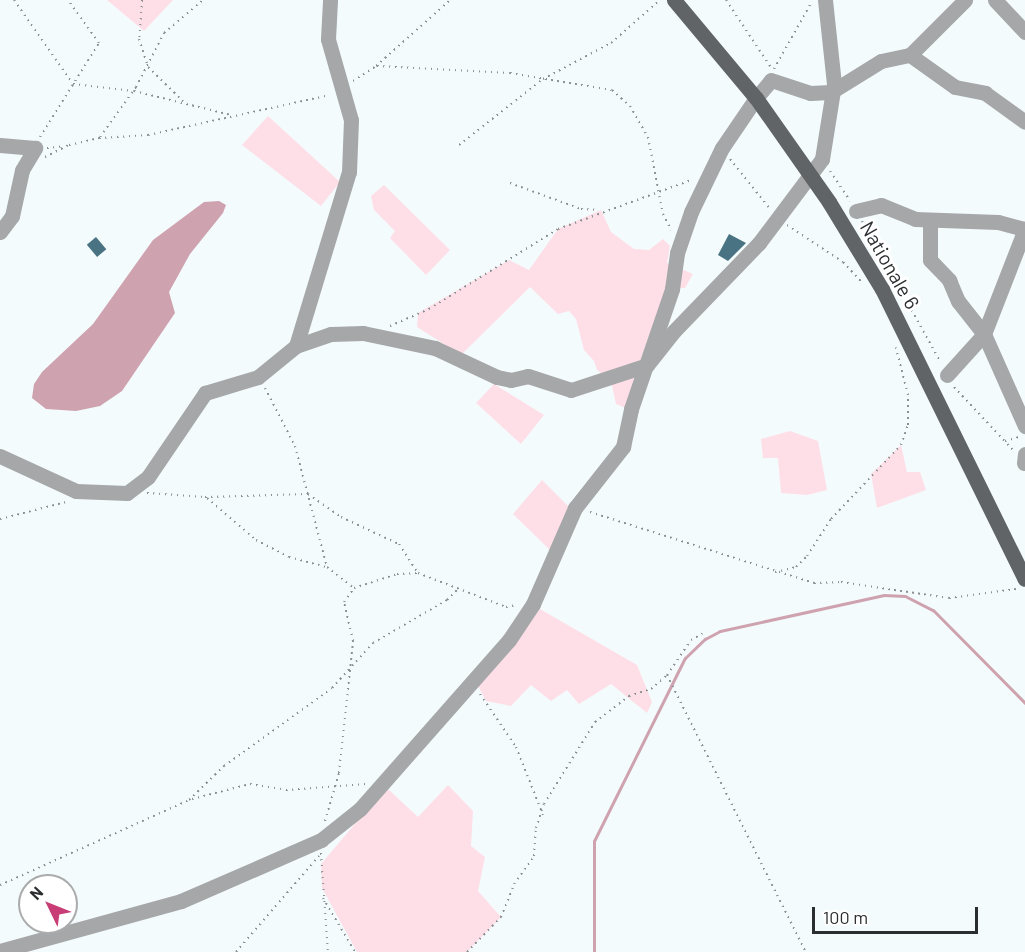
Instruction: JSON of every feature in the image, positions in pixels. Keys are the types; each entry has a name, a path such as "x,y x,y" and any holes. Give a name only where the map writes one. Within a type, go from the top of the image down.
{"main road":[{"name":"Nationale 6","path":"674,0 756,98 810,174 903,328 1025,579"}],"street":[{"path":"296,346 349,172 351,120 344,87 335,73 326,30 330,0"},
{"path":"0,456 76,491 127,493 148,477 205,393 258,377 296,346 331,334 382,336 444,351 497,377 511,380 528,376 571,390 647,365 674,331 759,243 822,159 834,65 825,0"},
{"path":"0,951 181,901 323,846 387,781 474,684 535,601 575,508 623,447 672,290 677,253 705,177 756,98 771,80 794,90 831,92 880,61 910,55 965,0"},
{"path":"995,0 1025,32"},
{"path":"910,55 955,87 986,93 1025,122"},
{"path":"0,145 35,148 22,170 12,216 0,232"},
{"path":"856,211 881,206 930,221 998,222 1025,229 984,334 947,375"},
{"path":"930,221 930,260 949,280 958,301 984,334 1025,426"}],"path":[{"path":"14,0 73,84 134,91 234,115"},
{"path":"35,148 99,43 68,0"},
{"path":"142,0 139,39 148,67 183,101"},
{"path":"99,138 134,91 164,33 203,0"},
{"path":"35,148 69,145 99,138 148,135 271,105 319,100 376,66 450,0"},
{"path":"459,145 543,79 611,43 660,0"},
{"path":"726,0 773,71 813,0"},
{"path":"376,66 510,73 612,90 630,106 648,136 663,214 673,233 677,253"},
{"path":"39,164 69,145"},
{"path":"722,148 778,219 843,262 866,286"},
{"path":"822,159 856,211 955,390 1024,458"},
{"path":"382,336 394,322 429,309 558,229 602,210 705,177"},
{"path":"510,183 581,209 602,210"},
{"path":"772,573 796,567 807,556 831,519 901,445 908,425 908,395 892,339"},
{"path":"258,377 295,446 327,567"},
{"path":"1005,441 1025,435"},
{"path":"127,493 206,496 308,494 341,517 399,544 418,573"},
{"path":"206,496 256,540 290,556 327,567 354,588"},
{"path":"0,519 72,501"},
{"path":"575,508 624,520 772,573 814,583 841,582 949,598 992,591 1008,592 1025,585"},
{"path":"328,952 321,896 323,846 332,789 339,773 353,641 344,602 354,588 397,574 418,573 506,606 535,601"},
{"path":"189,800 224,766 332,688 373,643 447,600 459,588"},
{"path":"468,952 501,917 514,884 534,856 536,828 543,815 544,804 595,722 667,675 686,645 702,634"},
{"path":"667,675 806,952"},
{"path":"474,684 516,747 543,815"},
{"path":"0,885 189,800 250,784 286,790 332,789 387,781"},
{"path":"236,952 323,846"},
{"path":"321,896 355,952"}],"shaded area":[{"path":"107,0 173,0 144,31"},
{"path":"268,116 340,182 321,206 242,145"},
{"path":"384,185 450,250 426,275 390,238 395,231 374,210 371,196"},
{"path":"219,201 226,205 223,213 190,254 169,292 175,313 122,391 100,406 76,411 46,409 32,398 34,384 42,372 93,324 153,240 204,202"},
{"path":"601,210 611,232 634,249 649,250 663,239 670,246 667,263 693,274 685,288 675,288 628,409 616,404 611,381 597,370 594,361 584,350 576,319 569,311 558,314 530,287 461,355 417,327 418,313 509,260 529,270 558,229"},
{"path":"494,384 544,415 521,444 476,403"},
{"path":"790,431 818,441 827,490 807,495 781,493 778,458 763,458 761,439"},
{"path":"901,445 907,472 920,472 926,490 877,508 871,474"},
{"path":"542,480 571,509 551,551 513,514"},
{"path":"533,605 637,665 652,702 647,713 611,684 579,704 567,690 551,701 531,685 511,706 486,701 477,684"},
{"path":"448,785 473,811 471,846 485,857 478,891 501,917 467,952 357,952 322,888 321,864 386,787 418,817"}],"building":[{"path":"729,234 746,243 728,261 718,255"},
{"path":"96,237 106,249 97,257 87,245"}],"waterway":[{"path":"594,952 594,841 685,658 705,639 720,631 884,595 905,596 933,610 1025,703"}]}
